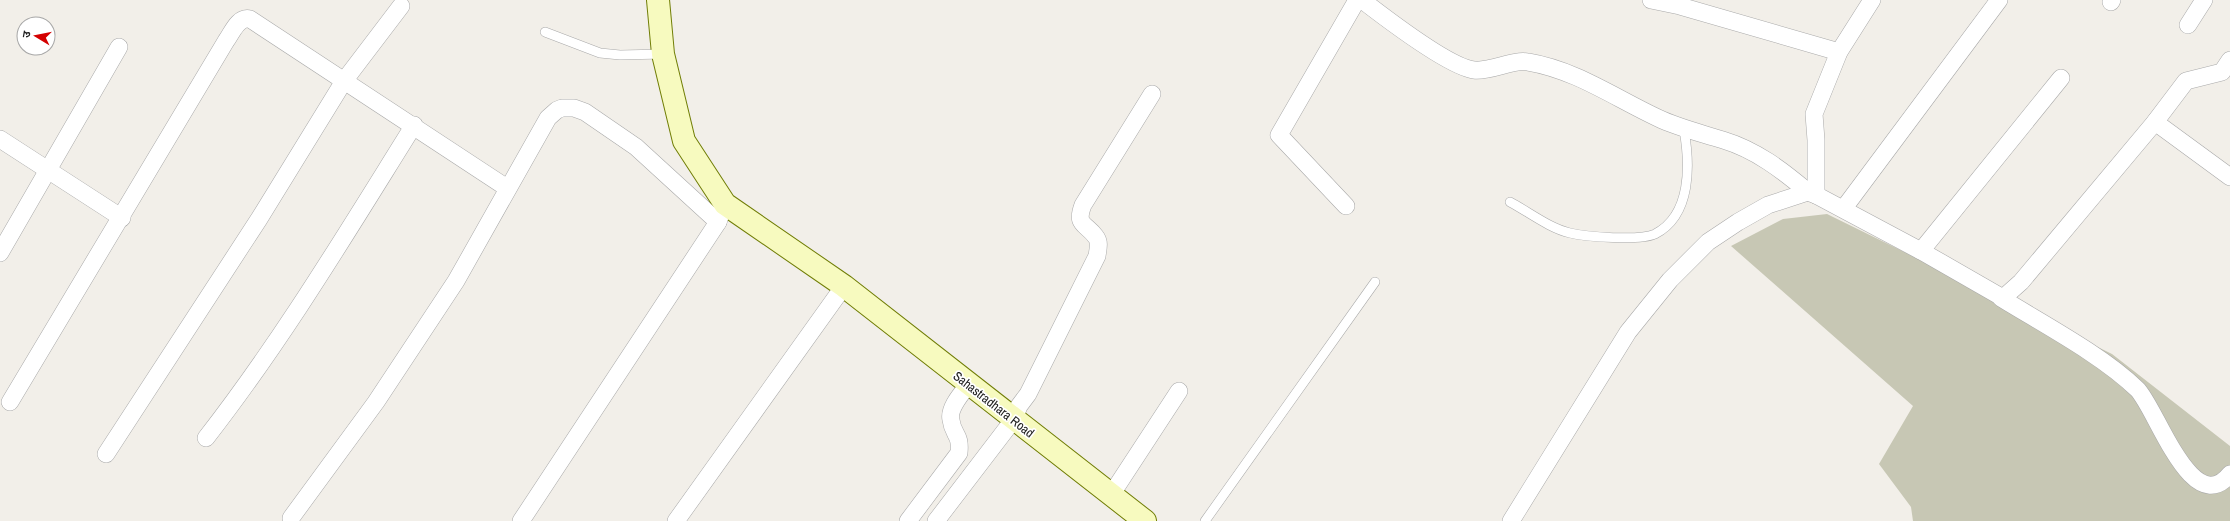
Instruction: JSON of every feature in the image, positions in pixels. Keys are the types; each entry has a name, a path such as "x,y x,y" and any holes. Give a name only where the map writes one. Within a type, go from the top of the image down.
{"main road":[{"name":"Sahastradhara Road","path":"658,0 662,54 684,141 721,213 844,286 1145,521"}],"street":[{"path":"1346,206 1279,135 1357,0"},
{"path":"1362,0 1450,61 1474,70 1526,61 1551,68 1600,87 1633,106 1684,130 1724,140 1770,162 1812,193 1844,208 2001,298 2087,352 2136,388 2144,396 2166,443 2195,480 2206,487 2215,488 2224,482 2230,474"},
{"path":"1651,0 1680,6 1839,52"},
{"path":"1812,193 1816,140 1814,114 1839,52 1872,0"},
{"path":"1844,208 1999,0"},
{"path":"2188,25 2204,0"},
{"path":"106,454 259,219 344,81 401,6"},
{"path":"10,402 122,218 226,42 241,20 250,19 414,125 507,188"},
{"path":"0,253 46,170 119,47"},
{"path":"2001,298 2004,298 2021,282 2155,122 2186,81 2222,72 2230,60"},
{"path":"1921,251 2061,78"},
{"path":"936,521 1014,419 1019,406 1028,394 1098,256 1099,244 1097,237 1082,223 1080,218 1083,205 1152,94"},
{"path":"291,518 376,402 451,287 548,118 557,110 574,108 585,112 636,147 721,213 520,521"},
{"path":"2155,122 2229,175"},
{"path":"206,438 247,385 289,323 414,125"},
{"path":"0,139 122,218"},
{"path":"1511,521 1624,338 1670,280 1708,242 1738,222 1768,205 1812,193"},
{"path":"676,521 844,286"},
{"path":"908,521 959,453 960,439 950,420 951,414 969,384"},
{"path":"1111,495 1179,391"}],"lane":[{"path":"544,32 600,52 620,55 662,54"},
{"path":"1510,202 1569,233 1632,237 1654,234 1670,221 1680,208 1688,180 1688,154 1684,130"},
{"path":"1205,521 1375,282"}],"shaded area":[{"path":"1827,214 2112,354 2230,446 2230,521 1913,521 1911,507 1879,464 1913,406 1731,246 1783,219"}]}
